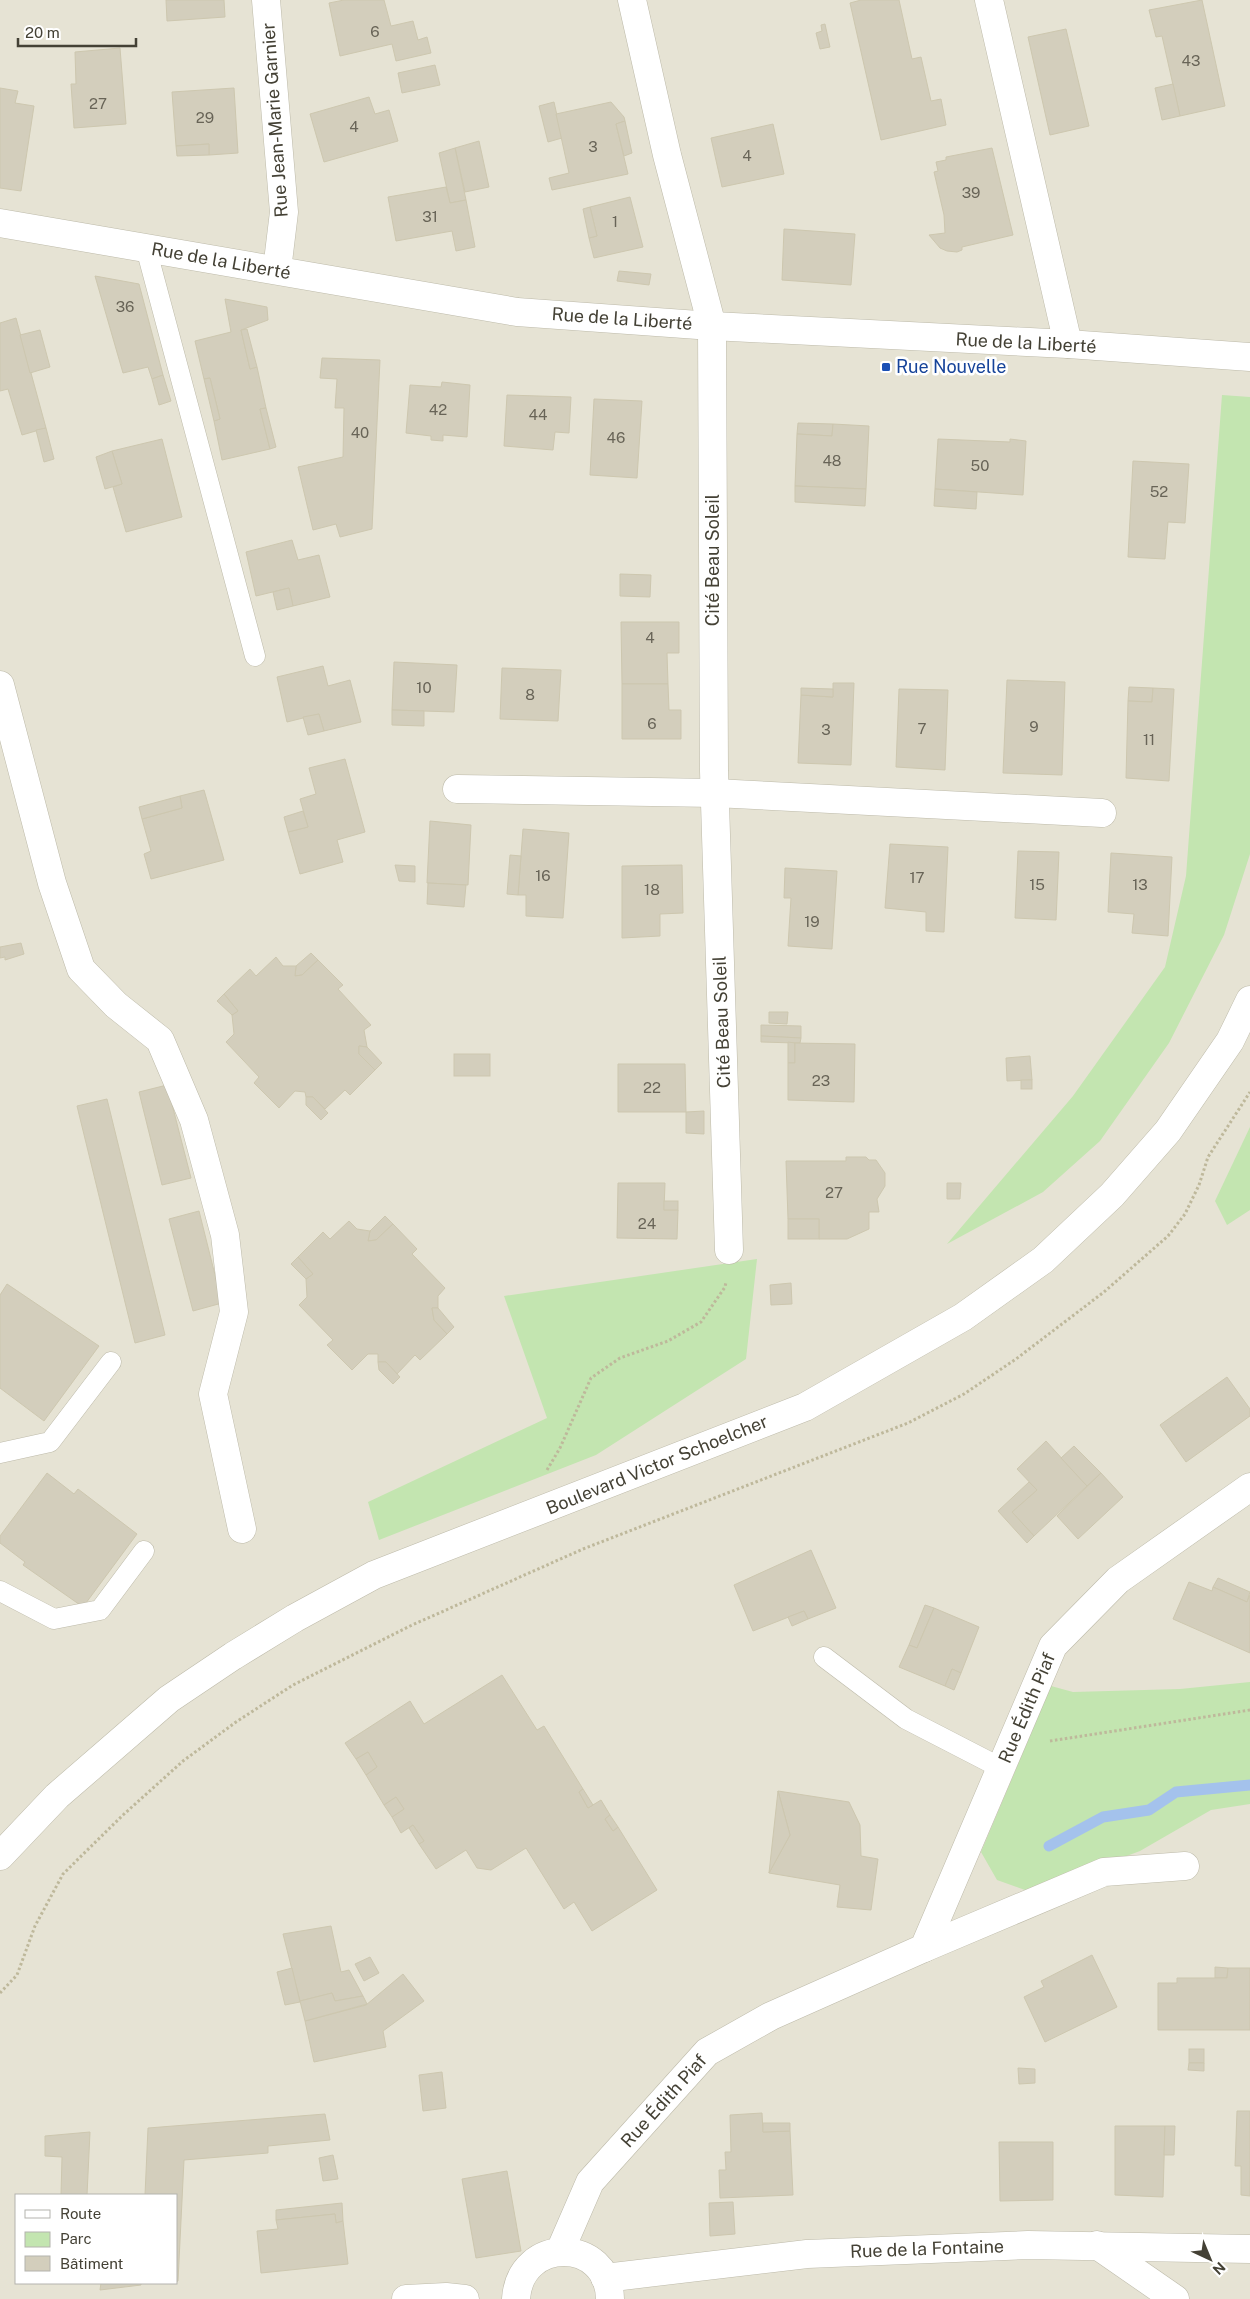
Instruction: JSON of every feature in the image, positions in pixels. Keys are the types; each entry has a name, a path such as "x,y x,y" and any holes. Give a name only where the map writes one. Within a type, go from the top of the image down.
{"street":[{"name":"Rue Jean-Marie Garnier","path":"266,0 284,212 277,270"},
{"path":"632,0 667,155 712,326"},
{"path":"989,0 1068,344"},
{"name":"Rue de la Liberté","path":"0,223 517,312 712,326 1068,344 1250,357"},
{"name":"Cité Beau Soleil","path":"712,326 714,793 729,1250"},
{"path":"0,685 52,883 81,969 116,1005 160,1040 194,1120 224,1236 234,1312 213,1394 242,1529"},
{"path":"456,789 714,793 1102,813"},
{"name":"Boulevard Victor Schoelcher","path":"0,1856 57,1796 162,1706 232,1656 295,1618 374,1575 805,1406 963,1317 1042,1260 1112,1195 1168,1131 1230,1040 1250,1000"},
{"name":"Rue Édith Piaf","path":"924,1948 1053,1646 1118,1580 1250,1487"},
{"name":"Rue Édith Piaf","path":"560,2251 590,2182 706,2052 771,2016 924,1948 1104,1872 1185,1866"},
{"name":"Rue de la Fontaine","path":"607,2288 807,2254 1028,2245 1250,2249"},
{"path":"1097,2245 1175,2299"},
{"path":"516,2299 516,2288 522,2274 532,2262 560,2251 574,2252 598,2266 607,2288"},
{"path":"406,2299 446,2297 465,2299"}],"lane":[{"path":"146,248 255,656"},
{"path":"0,1453 50,1442 110,1362"},
{"path":"0,1591 54,1619 100,1610 144,1551"},
{"path":"824,1657 906,1719 1005,1758"}],"path":[{"path":"0,1993 17,1975 35,1926 63,1874 123,1815 177,1767 236,1722 293,1685 410,1626 582,1548 908,1423 964,1394 1016,1360 1104,1292 1168,1236 1185,1214 1199,1185 1208,1157 1250,1092"},
{"path":"536,1512 537,1487 560,1448 591,1378 620,1358 668,1341 701,1322 726,1287 729,1250"},
{"path":"1005,1758 1250,1710"}],"shaded area":[{"path":"0,0 1250,0 1250,2299 0,2299"}],"green space":[{"path":"1222,395 1250,397 1250,854 1224,935 1169,1043 1100,1141 1043,1192 947,1244 1073,1096 1165,967 1186,876"},
{"path":"1250,1127 1250,1210 1227,1225 1215,1201"},
{"path":"757,1259 746,1359 596,1455 379,1540 368,1502 547,1418 504,1296"},
{"path":"1250,1682 1250,1804 1211,1810 1140,1851 1065,1879 1025,1890 997,1880 981,1852 1051,1686 1073,1692 1180,1689"}],"building":[{"path":"166,0 224,0 225,17 167,21"},
{"path":"344,0 384,0 391,26 413,21 418,40 427,37 431,53 396,61 392,44 340,56 329,3"},
{"path":"861,0 899,0 912,59 921,57 931,101 941,99 946,125 881,140 850,3"},
{"path":"1202,0 1225,106 1180,116 1162,36 1156,37 1149,10"},
{"path":"825,24 830,47 820,49 816,33 822,31 821,25"},
{"path":"1066,29 1089,126 1050,135 1028,37"},
{"path":"120,48 126,124 74,128 71,84 76,84 75,52"},
{"path":"435,65 440,85 402,93 398,73"},
{"path":"1173,84 1180,116 1162,120 1155,88"},
{"path":"0,88 18,91 15,103 34,106 21,191 0,188"},
{"path":"234,88 238,153 209,155 209,144 176,146 172,92"},
{"path":"369,97 375,114 389,110 398,141 324,162 310,114"},
{"path":"554,102 562,138 548,142 539,106"},
{"path":"611,102 624,117 625,121 616,124 628,174 552,190 549,178 569,173 556,114"},
{"path":"625,121 632,153 624,156 616,124"},
{"path":"773,124 784,174 722,187 711,138"},
{"path":"479,141 489,187 465,192 455,148"},
{"path":"209,144 209,155 177,156 176,146"},
{"path":"455,148 466,200 450,203 439,153"},
{"path":"992,148 1013,235 962,247 962,250 957,252 940,248 929,235 945,233 944,215 934,172 938,171 936,162 946,160 946,157"},
{"path":"446,187 450,203 466,200 475,247 456,251 452,231 396,241 388,197"},
{"path":"630,197 643,247 594,258 589,238 597,236 590,207"},
{"path":"590,207 597,236 589,238 583,209"},
{"path":"784,229 855,234 851,285 782,280"},
{"path":"619,271 651,274 649,285 617,281"},
{"path":"95,276 139,284 163,375 152,379 148,367 123,373"},
{"path":"225,299 267,307 268,320 241,330 250,369 257,367 266,408 260,409 270,449 222,460 214,421 220,419 210,378 204,379 195,341 231,332"},
{"path":"16,318 46,428 22,435 8,389 0,391 0,323"},
{"path":"247,329 257,367 250,369 241,330"},
{"path":"40,330 50,367 30,373 20,335"},
{"path":"322,358 380,360 372,529 340,537 336,524 313,530 298,467 343,457 344,408 335,408 337,379 320,378"},
{"path":"163,375 171,401 159,405 152,379"},
{"path":"210,378 220,419 214,421 204,379"},
{"path":"442,382 470,385 467,437 443,435 443,441 431,440 431,436 406,433 410,385 441,387"},
{"path":"507,395 571,397 569,433 555,432 553,450 504,446"},
{"path":"594,399 642,401 637,478 590,475"},
{"path":"266,408 276,447 270,449 260,409"},
{"path":"798,423 833,424 832,436 797,434"},
{"path":"833,424 869,426 866,489 795,486 797,434 832,436"},
{"path":"46,428 54,459 44,462 36,430"},
{"path":"162,439 182,517 126,532 113,487 122,484 112,451"},
{"path":"938,439 1010,442 1010,439 1026,441 1023,495 935,489"},
{"path":"112,451 122,484 105,489 96,457"},
{"path":"1133,461 1189,464 1185,523 1168,522 1165,559 1128,557"},
{"path":"795,486 866,489 865,506 795,502"},
{"path":"935,489 977,492 976,509 934,506"},
{"path":"292,540 298,560 319,555 330,597 293,606 289,588 256,596 246,552"},
{"path":"620,574 651,575 650,597 620,596"},
{"path":"289,588 293,606 277,610 273,592"},
{"path":"621,622 679,622 679,653 667,653 668,684 622,684"},
{"path":"394,662 457,665 454,712 392,710"},
{"path":"323,666 328,686 350,680 361,722 324,731 319,714 287,722 277,677"},
{"path":"502,668 561,670 558,721 500,719"},
{"path":"1007,680 1065,682 1062,775 1003,773"},
{"path":"833,683 854,683 851,765 798,763 801,695 833,697"},
{"path":"622,684 668,684 669,710 681,710 681,739 622,739"},
{"path":"1129,687 1153,688 1152,702 1128,701"},
{"path":"801,688 833,689 833,697 801,695"},
{"path":"1153,688 1174,689 1169,781 1126,778 1128,701 1152,702"},
{"path":"899,689 948,690 945,770 896,767"},
{"path":"392,710 424,711 424,726 392,725"},
{"path":"319,714 324,731 308,735 303,717"},
{"path":"345,759 365,832 337,840 343,862 300,874 288,832 308,827 300,799 316,794 309,768"},
{"path":"204,790 224,860 151,879 144,854 151,851 142,819 182,808 180,796"},
{"path":"180,796 182,808 142,819 139,807"},
{"path":"303,811 308,827 288,832 284,817"},
{"path":"430,821 471,825 468,885 427,883"},
{"path":"523,829 569,833 563,918 526,916 526,895 518,895"},
{"path":"890,844 948,847 944,932 926,931 926,912 885,908"},
{"path":"1018,851 1059,852 1056,920 1015,918"},
{"path":"1111,853 1172,857 1168,936 1132,933 1134,914 1108,912"},
{"path":"510,855 521,856 518,895 507,894"},
{"path":"395,865 415,866 415,882 399,881"},
{"path":"682,865 683,913 660,914 660,936 622,938 622,866"},
{"path":"785,868 837,871 832,949 788,946 791,898 784,898"},
{"path":"428,883 466,885 464,907 427,904"},
{"path":"21,943 24,954 5,960 5,957 0,958 0,947"},
{"path":"311,953 318,960 302,975 295,976 296,966"},
{"path":"276,957 283,966 296,966 295,976 302,975 318,960 343,985 338,989 371,1025 364,1030 367,1047 359,1046 359,1054 375,1070 350,1095 345,1090 325,1109 313,1097 306,1097 305,1092 295,1091 279,1108 254,1083 259,1077 226,1042 234,1034 232,1015 238,1011 224,994 250,969 256,976"},
{"path":"224,994 238,1011 232,1015 217,1001"},
{"path":"769,1012 788,1012 787,1024 769,1023"},
{"path":"761,1025 801,1026 801,1038 761,1036"},
{"path":"761,1036 801,1038 800,1043 761,1042"},
{"path":"788,1042 795,1043 795,1063 788,1063"},
{"path":"795,1043 855,1044 854,1102 788,1100 788,1063 795,1063"},
{"path":"359,1046 367,1047 382,1063 375,1070 359,1054"},
{"path":"454,1054 490,1054 490,1076 454,1076"},
{"path":"1030,1056 1032,1080 1007,1081 1006,1058"},
{"path":"618,1064 685,1064 686,1112 618,1112"},
{"path":"1021,1080 1032,1080 1032,1089 1021,1089"},
{"path":"167,1085 191,1178 162,1185 139,1092"},
{"path":"306,1097 313,1097 328,1113 321,1120 306,1105"},
{"path":"107,1099 165,1335 135,1343 77,1106"},
{"path":"704,1111 704,1134 686,1133 686,1112"},
{"path":"846,1157 866,1157 869,1160 876,1160 885,1173 885,1186 877,1199 879,1212 869,1212 869,1229 847,1239 819,1239 819,1219 788,1219 786,1161 846,1161"},
{"path":"618,1183 665,1183 664,1210 678,1210 677,1239 617,1238"},
{"path":"947,1183 961,1183 960,1199 947,1199"},
{"path":"664,1201 678,1201 678,1210 664,1210"},
{"path":"199,1211 222,1303 193,1311 169,1219"},
{"path":"385,1216 393,1224 376,1240 368,1241 370,1231"},
{"path":"788,1219 819,1219 819,1239 788,1239"},
{"path":"349,1221 357,1229 370,1231 368,1241 376,1240 393,1224 417,1249 412,1254 445,1288 438,1296 438,1308 432,1308 434,1320 447,1334 420,1360 415,1355 397,1374 386,1362 378,1362 378,1354 368,1354 352,1370 327,1345 333,1340 299,1305 307,1297 306,1279 313,1274 298,1257 323,1232 330,1239"},
{"path":"298,1257 313,1274 306,1279 291,1264"},
{"path":"791,1283 792,1304 771,1305 770,1285"},
{"path":"7,1284 99,1346 44,1421 0,1388 0,1295"},
{"path":"432,1308 438,1308 454,1327 447,1334 434,1320"},
{"path":"378,1362 386,1362 400,1377 393,1384 379,1370"},
{"path":"1227,1377 1250,1409 1250,1416 1186,1462 1160,1425"},
{"path":"1046,1441 1087,1486 1034,1536 1012,1512 1037,1490 1017,1469"},
{"path":"1074,1446 1101,1473 1087,1486 1061,1458"},
{"path":"47,1473 74,1494 78,1489 137,1534 83,1607 23,1565 25,1562 0,1543 0,1536"},
{"path":"1101,1473 1123,1497 1078,1539 1057,1516"},
{"path":"1029,1482 1037,1490 1012,1512 1034,1536 1027,1543 998,1511"},
{"path":"811,1550 836,1608 808,1619 804,1611 753,1631 734,1585"},
{"path":"1218,1578 1250,1592 1247,1602 1213,1587"},
{"path":"1189,1582 1212,1591 1213,1587 1247,1602 1250,1595 1250,1653 1173,1619"},
{"path":"925,1605 934,1608 917,1648 909,1645"},
{"path":"934,1608 979,1627 961,1673 952,1669 945,1686 899,1667 909,1645 917,1648"},
{"path":"804,1611 808,1619 792,1626 788,1617"},
{"path":"952,1669 961,1673 954,1690 945,1686"},
{"path":"502,1675 537,1730 544,1726 583,1789 579,1792 588,1808 601,1800 610,1815 605,1819 613,1831 618,1827 657,1890 592,1931 574,1902 564,1909 526,1848 491,1870 477,1868 466,1850 436,1869 419,1844 424,1841 413,1825 401,1833 392,1817 404,1809 396,1797 384,1805 366,1775 377,1767 368,1752 356,1759 345,1743 410,1701 424,1724"},
{"path":"368,1752 377,1767 366,1775 356,1759"},
{"path":"583,1789 593,1805 588,1808 579,1792"},
{"path":"778,1791 849,1802 860,1825 861,1856 878,1859 871,1910 837,1907 840,1885 769,1873 790,1835"},
{"path":"778,1791 790,1835 769,1873"},
{"path":"396,1797 404,1809 392,1817 384,1805"},
{"path":"610,1815 618,1827 613,1831 605,1819"},
{"path":"413,1825 424,1841 419,1844 409,1828"},
{"path":"331,1926 341,1972 349,1970 363,1996 335,2001 332,1993 300,2001 283,1934"},
{"path":"1092,1955 1117,2007 1045,2042 1024,1997 1044,1987 1041,1981"},
{"path":"370,1957 379,1973 364,1981 355,1964"},
{"path":"1215,1967 1228,1968 1227,1978 1215,1978"},
{"path":"292,1968 300,2002 285,2005 277,1972"},
{"path":"1228,1968 1250,1968 1250,2030 1158,2030 1158,1983 1177,1983 1177,1978 1227,1978"},
{"path":"403,1974 424,2001 383,2031 386,2047 314,2062 305,2021 366,2005"},
{"path":"332,1993 335,2001 363,1996 367,2004 305,2021 300,2001"},
{"path":"1189,2049 1204,2049 1204,2063 1189,2063"},
{"path":"1189,2063 1204,2063 1204,2071 1188,2070"},
{"path":"1018,2068 1035,2069 1035,2083 1019,2084"},
{"path":"442,2072 446,2108 423,2111 419,2075"},
{"path":"1237,2111 1250,2111 1250,2196 1241,2195 1241,2166 1235,2166"},
{"path":"762,2113 763,2132 790,2131 793,2195 720,2198 719,2170 726,2170 725,2152 731,2152 730,2115"},
{"path":"325,2114 330,2140 268,2146 268,2153 184,2160 178,2281 178,2194 145,2194 148,2128"},
{"path":"763,2123 790,2123 790,2131 763,2132"},
{"path":"1115,2126 1165,2126 1163,2197 1115,2195"},
{"path":"1165,2126 1175,2126 1174,2155 1164,2155"},
{"path":"90,2132 87,2194 61,2194 62,2157 45,2156 45,2136"},
{"path":"999,2142 1053,2142 1053,2200 1000,2201"},
{"path":"333,2155 338,2179 323,2181 319,2158"},
{"path":"507,2171 521,2251 476,2258 462,2179"},
{"path":"733,2202 735,2234 710,2236 709,2203"},
{"path":"342,2203 343,2221 336,2223 335,2214 276,2220 276,2210"},
{"path":"335,2214 336,2223 343,2221 348,2264 261,2273 257,2231 278,2229 276,2220"},
{"path":"101,2284 141,2284 141,2285 100,2290"}],"waterway":[{"path":"1049,1846 1103,1817 1149,1810 1176,1792 1250,1785"}],"place":[{"name":"Rue Nouvelle","path":"886,367"}]}
